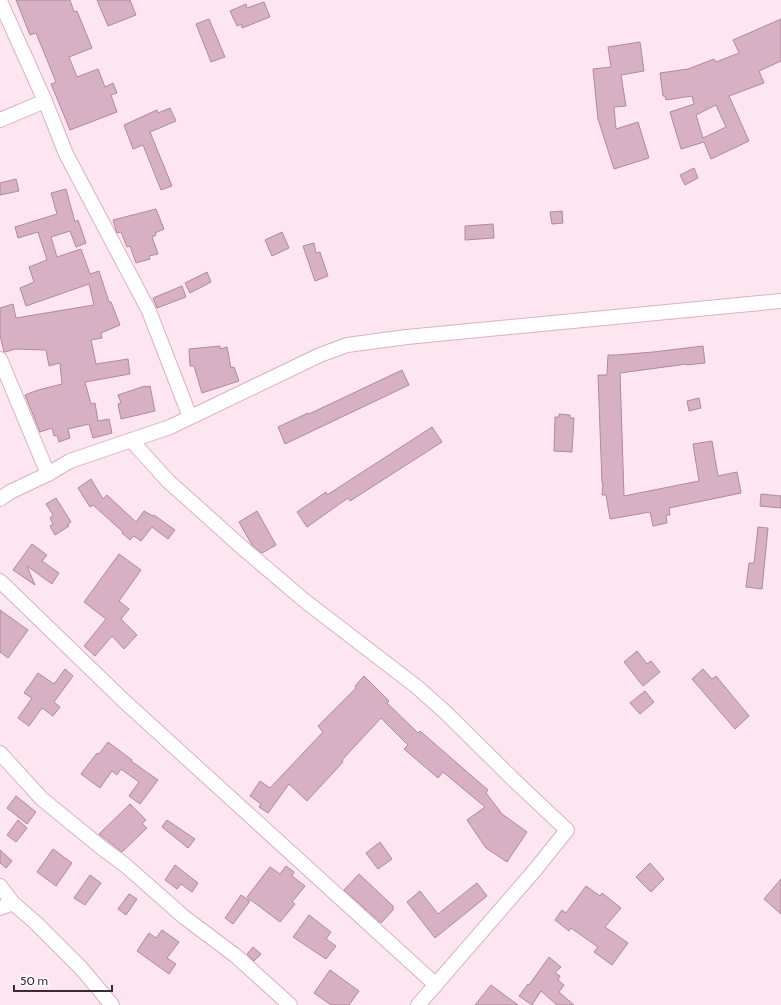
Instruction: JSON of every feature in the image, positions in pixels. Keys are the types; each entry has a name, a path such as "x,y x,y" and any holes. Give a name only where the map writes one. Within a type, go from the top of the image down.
{"street":[{"path":"0,1 45,101 66,154 148,311 190,417"},
{"path":"0,120 45,101"},
{"path":"0,500 10,492 48,474 70,461 170,427 320,355 347,346 407,337 781,301"},
{"path":"0,359 48,474"},
{"path":"131,440 168,481 245,550 305,601 416,687 444,711 567,830 535,870 418,1005"},
{"path":"0,581 124,701 436,985"},
{"path":"0,753 42,799 125,865 184,916 236,956 290,1005"},
{"path":"0,886 13,903 36,923 81,968 112,1005"},
{"path":"0,908 13,903"}],"building":[{"path":"16,0 70,0 74,12 77,11 92,48 69,57 77,77 98,69 105,87 113,83 117,93 111,95 117,112 70,130 51,84 56,82 36,33 30,35"},
{"path":"97,0 130,0 136,15 108,26"},
{"path":"264,2 270,17 242,28 241,24 237,26 230,11 246,4 247,8"},
{"path":"209,19 225,57 211,62 196,24"},
{"path":"781,19 781,61 759,71 764,83 729,96 749,141 711,159 704,142 681,149 670,112 694,104 692,96 666,100 665,96 663,96 660,73 688,69 714,59 716,62 739,53 733,40","holes":["716,105 726,127 703,138 696,115"]},
{"path":"640,42 644,71 621,75 626,106 614,107 616,129 638,122 649,158 614,169 598,119 593,69 611,67 608,47"},
{"path":"170,108 176,121 150,132 172,186 161,190 143,145 133,149 124,125 157,110 158,113"},
{"path":"694,168 698,178 685,185 680,175"},
{"path":"16,179 19,191 0,195 0,183"},
{"path":"66,189 75,222 78,220 86,243 76,247 70,231 51,237 57,257 81,249 90,274 99,271 109,302 111,302 120,325 101,333 102,338 91,340 96,364 128,359 130,374 85,382 91,404 95,403 98,421 109,419 112,433 93,438 89,424 68,429 70,438 59,442 57,435 54,436 52,428 40,432 25,395 62,384 60,363 49,366 46,350 15,349 4,352 0,335 0,308 13,304 16,318 94,305 89,284 26,306 20,288 34,282 29,267 47,260 38,232 18,238 15,227 57,214 51,193"},
{"path":"156,209 164,229 155,233 156,235 152,237 158,254 149,256 150,259 136,263 130,246 127,247 121,232 117,233 113,220"},
{"path":"562,211 563,223 552,224 550,212"},
{"path":"493,224 494,238 465,240 465,226"},
{"path":"282,232 289,248 272,256 265,240"},
{"path":"314,243 316,253 320,252 328,276 315,281 303,246"},
{"path":"207,272 211,282 190,293 185,283"},
{"path":"182,286 186,297 157,308 153,298"},
{"path":"220,346 220,349 227,347 231,368 234,367 239,381 202,393 194,366 190,366 189,349"},
{"path":"703,346 705,363 620,373 624,496 699,481 693,444 712,441 718,476 737,472 741,493 669,508 670,515 666,515 667,523 653,526 650,512 610,519 606,495 602,495 603,483 598,375 607,375 608,355 653,352"},
{"path":"402,370 409,385 285,444 278,427"},
{"path":"145,386 150,386 155,411 121,419 118,404 121,403 118,395"},
{"path":"699,398 701,408 689,411 687,401"},
{"path":"559,414 570,415 570,418 574,418 572,452 554,451 555,417 559,417"},
{"path":"432,427 442,442 350,501 348,498 307,527 297,512 326,492 327,495"},
{"path":"91,479 103,499 107,495 136,522 144,511 153,516 154,515 175,530 168,539 152,527 141,541 134,536 130,540 93,505 90,507 78,488"},
{"path":"761,494 781,496 781,508 760,506"},
{"path":"56,498 71,522 67,525 69,526 55,535 50,526 53,524 50,518 53,515 46,504"},
{"path":"257,511 276,545 262,553 252,545 239,522"},
{"path":"758,527 768,528 762,589 746,587 749,563 754,563"},
{"path":"32,544 47,555 42,561 59,573 52,584 27,566 35,585 13,570"},
{"path":"119,554 141,570 119,601 129,609 121,619 137,635 124,649 112,636 95,656 84,646 106,619 84,602"},
{"path":"0,610 28,630 8,658 0,652"},
{"path":"637,651 647,664 651,661 660,672 643,686 624,662"},
{"path":"65,669 73,676 54,702 60,707 53,716 42,708 29,726 18,718 32,698 24,693 38,673 54,684"},
{"path":"703,669 712,679 716,676 749,716 735,729 692,679"},
{"path":"364,676 389,701 387,703 418,733 420,731 488,790 486,793 502,814 527,832 507,862 486,848 467,820 485,807 443,772 438,778 404,749 408,745 381,718 307,801 289,784 268,813 259,807 261,804 250,796 260,781 270,788 323,732 318,726 356,688 355,686"},
{"path":"645,691 654,702 640,714 630,703"},
{"path":"108,742 132,760 131,761 158,780 140,804 129,796 139,782 121,769 117,775 112,771 100,788 81,774 97,753 99,754"},
{"path":"16,796 36,812 27,824 7,808"},
{"path":"130,804 146,820 142,824 147,828 122,852 99,834"},
{"path":"18,820 27,828 16,842 7,835"},
{"path":"167,820 195,839 188,848 162,827"},
{"path":"380,842 392,859 378,869 366,853"},
{"path":"53,849 72,863 56,886 37,872"},
{"path":"0,850 12,861 6,868 0,863"},
{"path":"650,863 664,879 651,892 636,877"},
{"path":"175,865 198,883 192,892 181,884 177,889 165,880"},
{"path":"286,866 294,872 292,876 305,886 292,902 295,904 280,922 247,897 270,867 280,874"},
{"path":"359,874 393,906 393,910 381,923 344,890"},
{"path":"90,875 101,883 85,905 74,898"},
{"path":"781,879 781,914 764,899"},
{"path":"477,883 487,896 435,938 407,902 420,891 438,914"},
{"path":"586,886 600,896 602,893 621,908 605,927 628,943 612,965 594,952 598,947 571,928 569,931 555,920 562,910 566,913"},
{"path":"129,894 137,899 126,915 118,909"},
{"path":"241,895 250,901 233,924 225,918"},
{"path":"309,915 331,932 326,939 336,946 326,959 293,937"},
{"path":"162,930 179,942 167,958 176,964 169,974 137,951 149,933 156,938"},
{"path":"253,947 261,954 254,961 247,954"},
{"path":"549,957 561,967 555,973 560,976 558,980 564,985 559,992 574,1005 557,1005 541,991 532,1005 519,996 528,984 529,985"},
{"path":"330,970 359,991 349,1005 331,1005 314,993"},
{"path":"491,985 518,1005 475,1005"}]}
